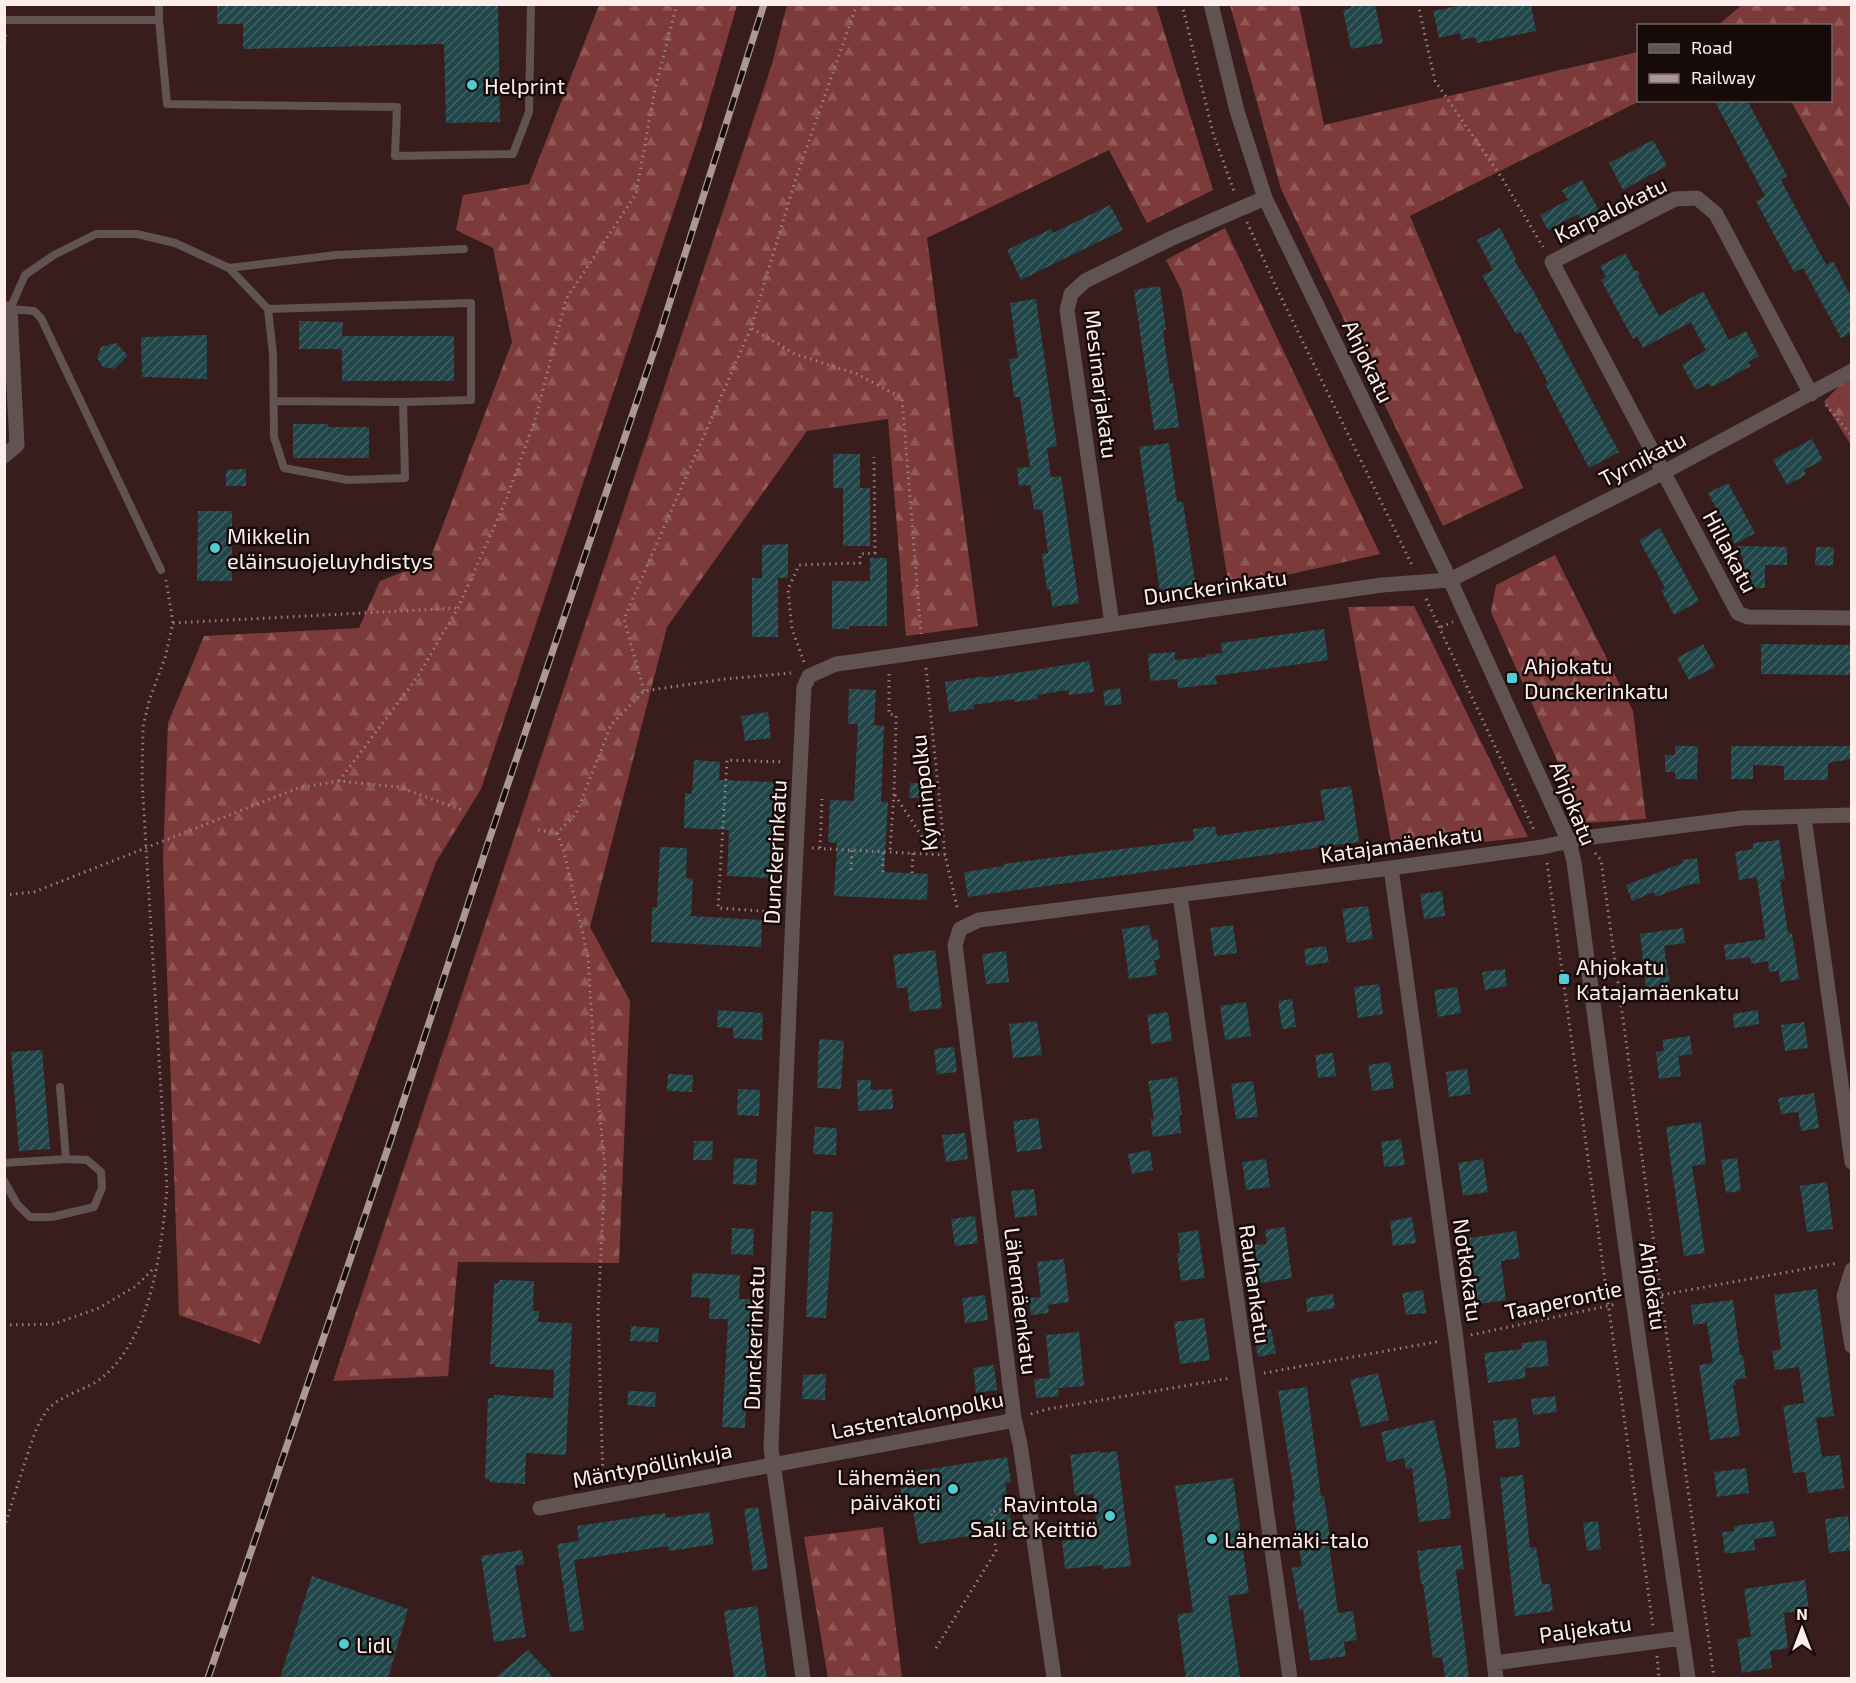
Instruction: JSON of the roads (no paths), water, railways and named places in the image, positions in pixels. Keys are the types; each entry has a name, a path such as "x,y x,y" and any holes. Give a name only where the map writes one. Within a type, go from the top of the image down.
{"street":[{"name":"Ahjokatu","path":"1211,4 1237,111 1265,198 1450,580 1569,842 1574,862 1633,1300 1688,1678"},
{"name":"Mesimarjakatu","path":"1112,624 1067,310 1071,294 1085,281 1170,239 1265,198"},
{"name":"Karpalokatu","path":"1664,472 1552,262 1675,199 1697,198 1716,214 1813,393"},
{"path":"4,456 17,445 7,309"},
{"name":"Tyrnikatu","path":"1450,580 1664,472 1851,371"},
{"name":"Hillakatu","path":"1664,472 1738,613 1748,617 1851,618"},
{"name":"Dunckerinkatu","path":"803,1678 771,1448 804,687 809,676 836,664 1382,585 1450,580"},
{"name":"Katajamäenkatu","path":"960,929 979,920 1391,868 1542,847 1584,838 1742,818 1850,815"},
{"path":"1804,817 1851,1162"},
{"name":"Notkokatu","path":"1391,868 1456,1339 1495,1671"},
{"name":"Rauhankatu","path":"1180,895 1290,1678"},
{"name":"Lähemäenkatu","path":"960,929 955,945 1014,1419 1020,1444 1054,1678"},
{"path":"1846,1266 1845,1296 1851,1346"},
{"name":"Lastentalonpolku","path":"773,1464 1014,1419"},
{"name":"Mäntypöllinkuja","path":"540,1508 773,1464"},
{"name":"Paljekatu","path":"1495,1671 1682,1638"}],"lane":[{"path":"159,4 167,104 397,107 395,156 513,154 529,112 531,4"},
{"path":"4,22 159,20"},
{"path":"161,570 41,318 34,311 7,309 25,275 54,255 96,234 137,234 175,243 229,268 268,309 273,354 274,437 284,468 348,480 405,477 403,402"},
{"path":"229,268 336,255 464,249"},
{"path":"268,309 471,303 471,400 274,401"},
{"path":"60,1087 66,1159"},
{"path":"4,1163 87,1160 101,1172 102,1188 94,1208 52,1216 30,1216 17,1204 4,1181"}],"railway":[{"path":"208,1678 661,330 764,4"}],"place":[{"name":"Helprint","path":"472,85"},
{"name":"Mikkelin eläinsuojeluyhdistys","path":"215,548"},
{"name":"Ahjokatu Dunckerinkatu","path":"1512,678"},
{"name":"Ahjokatu Katajamäenkatu","path":"1564,979"},
{"name":"Lähemäen päiväkoti","path":"953,1489"},
{"name":"Ravintola Sali & Keittiö","path":"1110,1516"},
{"name":"Lähemäki-talo","path":"1212,1539"},
{"name":"Lidl","path":"344,1644"}]}
